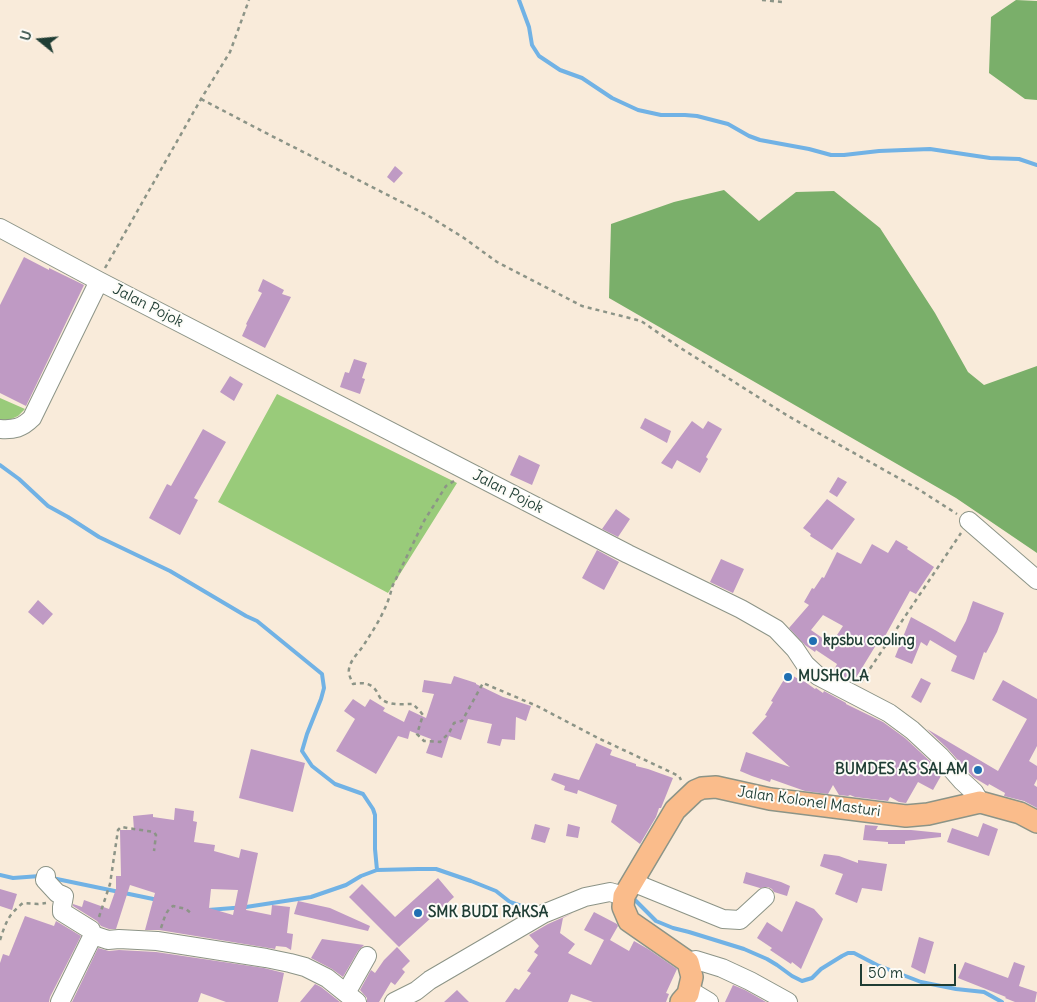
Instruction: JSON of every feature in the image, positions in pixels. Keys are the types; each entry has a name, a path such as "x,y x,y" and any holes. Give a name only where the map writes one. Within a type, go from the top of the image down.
{"main road":[{"name":"Jalan Kolonel Masturi","path":"695,791 702,788 716,787 770,799 906,816 928,814 980,802 1020,813 1037,822"},
{"path":"685,996 692,977 688,962 630,920 623,908 628,889 675,810 695,791"}],"street":[{"name":"Jalan Pojok","path":"0,228 620,550 741,609 776,629 818,676 889,713 912,730 940,756 974,792 980,802"},
{"path":"0,429 17,428 32,418 99,281"},
{"path":"969,521 1037,580"},
{"path":"46,876 45,880 57,893 64,896 62,912 91,930 93,935 108,940 157,941 290,962 327,978 352,998 367,956"},
{"path":"394,1002 416,991 430,980 542,914 585,897 628,889 723,919 740,920 765,896"},
{"path":"60,1002 93,935"},
{"path":"688,962 696,960 722,968 788,1002"},
{"path":"685,996 708,1002"}],"path":[{"path":"99,281 201,99 230,52 249,0"},
{"path":"762,0 783,2 784,0"},
{"path":"201,99 427,215 464,238 497,262 582,306 641,321 788,416 918,489 969,521 854,694"},
{"path":"467,470 446,486 424,521 385,607 364,645 351,662 348,672 353,684 363,682 372,686 381,699 392,704 413,704 423,715 417,734 424,741 440,742 449,733 454,723 462,721 483,683 537,706 598,738 679,776 686,789 695,791"},
{"path":"93,935 110,884 118,830 121,828 154,832 156,835 154,851"},
{"path":"0,940 7,920 16,908 23,903 38,904 45,902 62,907"},
{"path":"157,941 168,909 173,906 186,909 192,914"}],"green space":[{"path":"1016,0 1037,1 1037,100 1025,99 989,73 991,17"},
{"path":"724,190 759,221 796,192 834,191 880,228 935,313 968,372 984,385 1037,366 1037,553 956,498 609,298 611,224 674,202"},
{"path":"277,394 457,483 388,593 218,502"},
{"path":"0,398 25,409 18,416 0,424"}],"building":[{"path":"395,166 403,173 394,183 387,177"},
{"path":"24,257 84,285 26,406 0,393 0,305"},
{"path":"263,279 284,290 282,294 291,297 265,348 242,336 262,293 258,291"},
{"path":"354,359 367,363 362,378 365,379 360,394 340,387 345,372 349,373"},
{"path":"230,376 243,384 234,401 220,392"},
{"path":"645,418 671,431 667,443 640,428"},
{"path":"692,421 703,429 708,421 722,429 706,457 708,459 700,473 677,460 672,469 661,463"},
{"path":"203,429 226,442 194,498 198,500 180,535 149,518 167,484 171,486"},
{"path":"519,455 540,465 532,485 510,475"},
{"path":"838,477 847,482 837,497 829,492"},
{"path":"827,499 855,519 832,550 810,536 811,534 803,528"},
{"path":"616,509 630,519 618,537 602,529"},
{"path":"896,540 934,567 916,594 910,591 879,647 876,645 854,681 855,683 833,672 837,664 805,645 789,628 809,605 804,602 812,588 814,589 822,577 824,578 837,552 861,564 872,544 888,553","holes":["823,615 843,626 831,644 811,630"]},
{"path":"597,550 619,562 604,590 582,578"},
{"path":"721,559 744,569 733,593 710,582"},
{"path":"38,600 53,614 43,625 28,612"},
{"path":"973,601 1004,613 997,632 986,653 984,652 974,680 951,671 957,656 930,640 927,646 921,642 912,664 895,657 911,617 955,642 966,621"},
{"path":"788,673 815,689 823,693 824,691 883,722 905,738 942,774 933,790 918,782 906,803 899,802 890,797 888,801 839,795 833,785 828,794 805,791 771,779 770,782 740,771 746,752 790,767 752,733 767,716 765,715 773,702 771,701"},
{"path":"454,676 476,683 503,697 531,706 526,721 516,717 515,740 502,739 500,746 487,743 492,724 468,719 461,740 449,736 442,758 426,753 431,739 410,731 408,739 398,736 376,774 336,751 355,719 344,711 353,699 365,707 370,699 385,708 383,711 404,722 409,710 426,718 434,694 422,692 424,680 451,684"},
{"path":"921,678 931,683 921,703 911,697"},
{"path":"1003,680 1037,699 1037,746 1029,761 1037,766 1037,779 1034,785 1037,787 1037,808 1024,801 1004,796 1005,793 973,777 927,729 998,771 1027,719 992,700"},
{"path":"596,743 612,750 610,755 673,778 661,808 659,808 656,817 640,844 611,822 617,805 578,790 577,794 564,790 565,786 551,780 554,773 579,780"},
{"path":"251,749 305,763 293,812 239,798"},
{"path":"175,808 194,811 193,821 197,822 194,842 215,845 214,851 239,858 241,849 258,853 246,910 271,915 272,905 290,907 287,933 293,934 291,950 286,947 276,946 275,949 159,930 145,930 155,893 130,885 116,929 101,926 97,921 73,906 73,904 82,907 84,900 109,909 116,889 116,876 121,876 120,830 134,830 133,816 153,814 153,817 174,820","holes":["211,889 238,890 233,915 209,908"]},
{"path":"983,823 998,829 989,856 947,842 952,828 978,837"},
{"path":"535,824 550,828 545,843 531,839"},
{"path":"568,824 580,827 578,838 566,836"},
{"path":"865,825 878,826 876,830 911,830 941,833 941,837 905,841 905,844 888,844 888,842 863,840"},
{"path":"824,854 839,856 858,863 858,860 887,864 882,891 862,888 857,903 835,894 843,874 820,866"},
{"path":"746,872 790,886 787,896 774,892 768,887 760,888 743,883"},
{"name":"SMK BUDI RAKSA","path":"438,878 454,897 399,947 349,897 362,884 395,917"},
{"path":"0,889 17,894 12,910 0,906"},
{"path":"298,901 330,908 370,926 368,931 294,914"},
{"path":"796,901 814,909 823,919 801,969 770,950 772,948 757,938 767,922 782,932"},
{"path":"594,912 617,924 618,926 610,940 629,951 634,941 677,969 666,993 669,994 666,1002 593,1002 571,994 568,1002 505,1002 515,988 519,990 531,973 527,971 538,955 534,952 539,946 529,935 548,924 573,913 563,918 560,933 575,944 568,953 591,965 604,940 584,930"},
{"path":"25,916 54,926 56,921 81,936 49,1002 0,1002 0,963 3,954 9,956"},
{"path":"919,937 934,942 925,974 911,967"},
{"path":"322,939 364,945 358,951 343,977 311,958"},
{"path":"397,947 410,961 402,969 405,972 395,985 391,982 379,1002 367,1002 367,998 360,990 371,970 375,973 384,960"},
{"path":"98,948 109,951 156,952 264,968 284,973 278,1002 226,1002 201,993 198,1002 72,1002"},
{"path":"965,962 1008,978 1014,962 1025,966 1019,986 1037,992 1035,1002 1015,1002 958,978"},
{"path":"315,984 321,987 340,1002 300,1002"},
{"path":"733,985 745,990 766,1002 725,1002"},
{"path":"457,990 469,1002 444,1002"}],"waterway":[{"path":"519,0 529,27 532,45 539,56 560,70 582,78 612,98 638,110 661,115 697,116 728,124 760,140 831,155 930,149 990,158 1019,159 1037,165"},
{"path":"0,465 19,479 48,506 99,537 170,571 257,621 322,674 324,688 302,751 312,766 335,784 363,794 373,809 375,815 377,870"},
{"path":"208,910 246,907 311,897 346,885 361,876 377,870 418,869 436,869 496,891 510,902 527,908 539,909"},
{"path":"0,875 13,878 40,876"},
{"path":"52,878 158,900"},
{"path":"631,896 656,921 673,928 744,949 767,959 802,981 812,978 821,969 842,956 854,953 877,965 921,982 984,992 1002,1002"}],"place":[{"name":"kpsbu cooling","path":"813,641"},
{"name":"MUSHOLA","path":"788,677"},
{"name":"BUMDES AS SALAM","path":"978,770"},
{"name":"SMK BUDI RAKSA","path":"418,913"}]}
